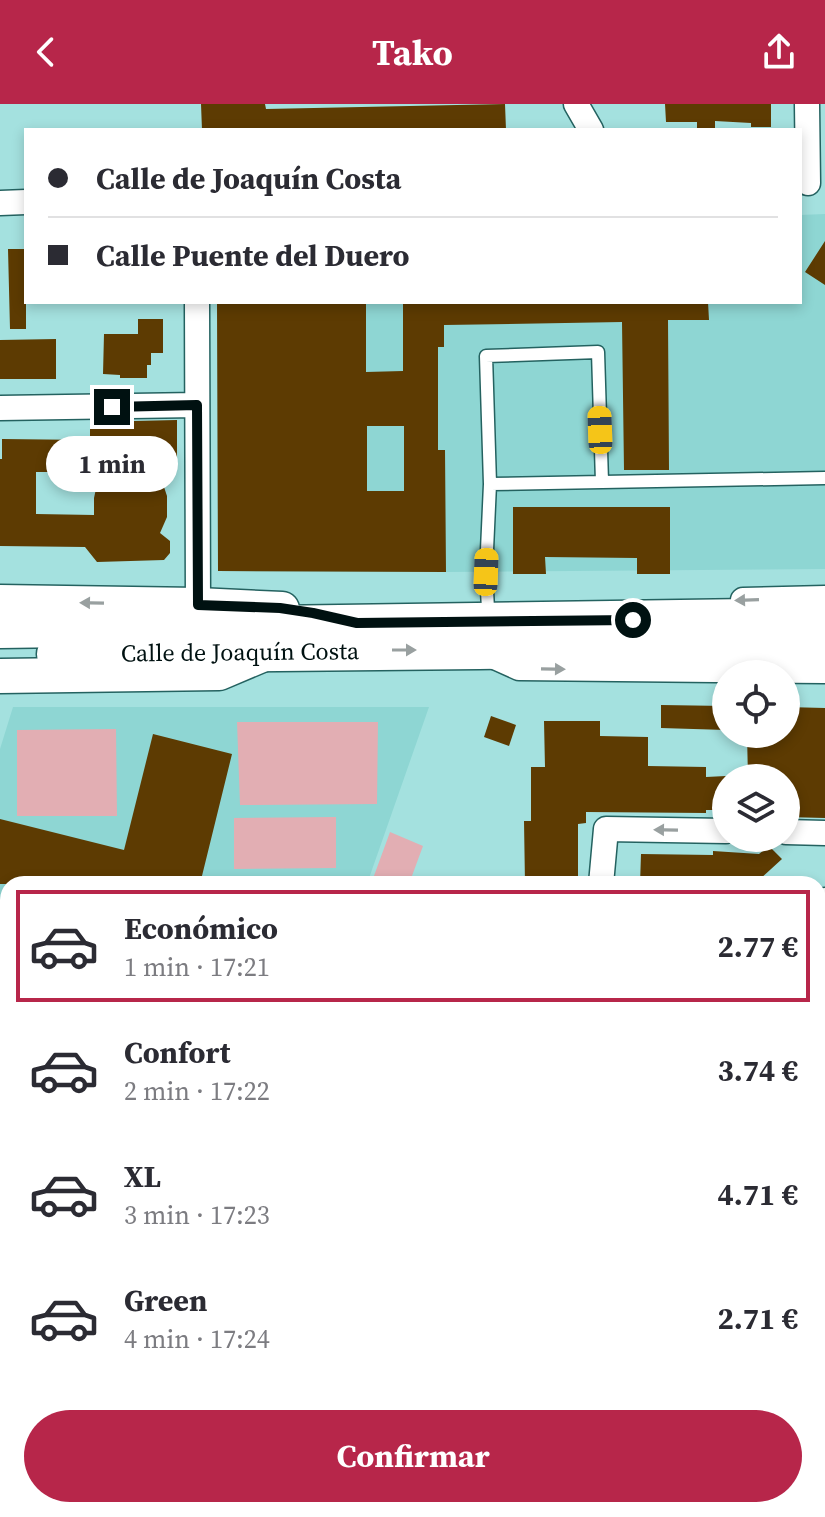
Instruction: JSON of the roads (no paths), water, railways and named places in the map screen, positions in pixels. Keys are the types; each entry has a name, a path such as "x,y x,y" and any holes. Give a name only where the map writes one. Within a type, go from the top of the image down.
{"main road":[{"name":"Calle de Joaquín Costa","path":"750,632 825,619"},
{"name":"Calle de Joaquín Costa","path":"0,629 357,623 750,632 825,646"},
{"name":"Calle de Joaquín Costa","path":"0,654 270,651 475,627"}],"street":[{"path":"576,104 590,128"},
{"path":"807,104 811,183"},
{"path":"0,203 24,202"},
{"path":"197,304 198,605"},
{"path":"0,408 197,405"},
{"name":"Calle de Joaquín Costa","path":"825,598 512,607 475,627 519,668 825,671"},
{"path":"0,602 280,608 357,623"},
{"path":"0,676 219,673 270,651"},
{"path":"602,876 606,829 712,831"},
{"path":"800,832 825,833"}],"lane":[{"path":"475,627 486,572 490,484 486,356 598,352 602,482"},
{"path":"490,484 825,478"}]}
